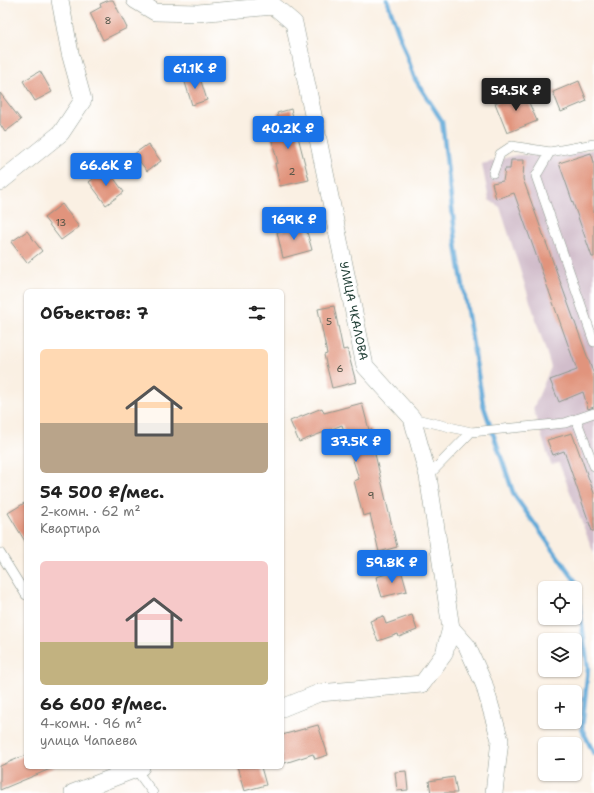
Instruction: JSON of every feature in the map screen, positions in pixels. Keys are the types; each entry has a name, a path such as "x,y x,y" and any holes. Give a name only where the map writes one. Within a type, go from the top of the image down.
{"street":[{"path":"0,182 61,133 83,100 70,53 60,0"},
{"name":"УЛИЦА ЧКАЛОВА","path":"135,0 155,12 198,13 274,6 294,23 365,366 412,418 428,476 451,628 444,654 422,684 319,693 284,707"},
{"path":"451,628 467,646 484,684 500,740 494,793"},
{"path":"73,793 134,769"}],"lane":[{"path":"493,173 500,154 512,146 550,152 594,144"},
{"path":"550,152 536,176 594,342"},
{"path":"412,418 471,432 564,423 594,413"},
{"path":"576,419 594,466"},
{"path":"428,476 471,432"},
{"path":"0,553 24,592"},
{"path":"138,769 153,793"}],"shaded area":[{"path":"594,149 594,554 559,463 551,465 533,409 551,367 500,207 489,200 482,164 517,155 562,156"}],"building":[{"path":"113,0 127,28 103,40 90,13 101,7 100,4"},
{"path":"40,71 52,92 35,101 23,81"},
{"path":"199,75 207,100 192,105 184,79"},
{"path":"579,81 587,101 561,112 553,92"},
{"path":"524,91 537,121 507,133 495,103"},
{"path":"0,93 21,120 5,132 0,124"},
{"path":"291,109 309,180 280,186 275,163 278,163 268,126 280,123 277,113"},
{"path":"148,144 161,161 147,171 134,154"},
{"path":"591,153 594,162 594,257 592,257 559,163"},
{"path":"511,160 524,160 523,179 594,375 594,407 588,409 583,392 559,402 550,380 577,370 514,193 496,199 492,183 503,181 505,169 510,169"},
{"path":"107,169 124,192 106,205 89,182"},
{"path":"62,204 79,227 61,240 44,218"},
{"path":"305,225 312,250 283,258 277,232"},
{"path":"27,231 42,251 27,263 11,242"},
{"path":"334,306 343,350 347,349 356,382 332,388 324,355 327,354 318,309"},
{"path":"362,403 369,430 371,429 379,453 375,454 397,547 379,552 370,514 363,516 354,481 359,479 342,425 299,442 290,421 322,408 324,413"},
{"path":"572,433 594,493 594,531 592,531 564,451 553,455 547,440"},
{"path":"24,503 24,540 8,513"},
{"path":"401,570 407,591 382,597 376,577"},
{"path":"412,615 417,630 399,637 398,634 378,641 370,621 383,616 386,624"},
{"path":"318,725 328,755 315,759 313,754 284,763 284,734"},
{"path":"24,756 24,769 50,769 0,790 0,766"},
{"path":"238,769 262,769 266,785 244,791"},
{"path":"406,771 408,790 397,791 395,772"},
{"path":"454,777 457,793 431,793 429,781"}],"waterway":[{"path":"387,0 415,79 442,121 457,251 483,404 514,495 576,582 588,668 582,729 594,754"}]}
